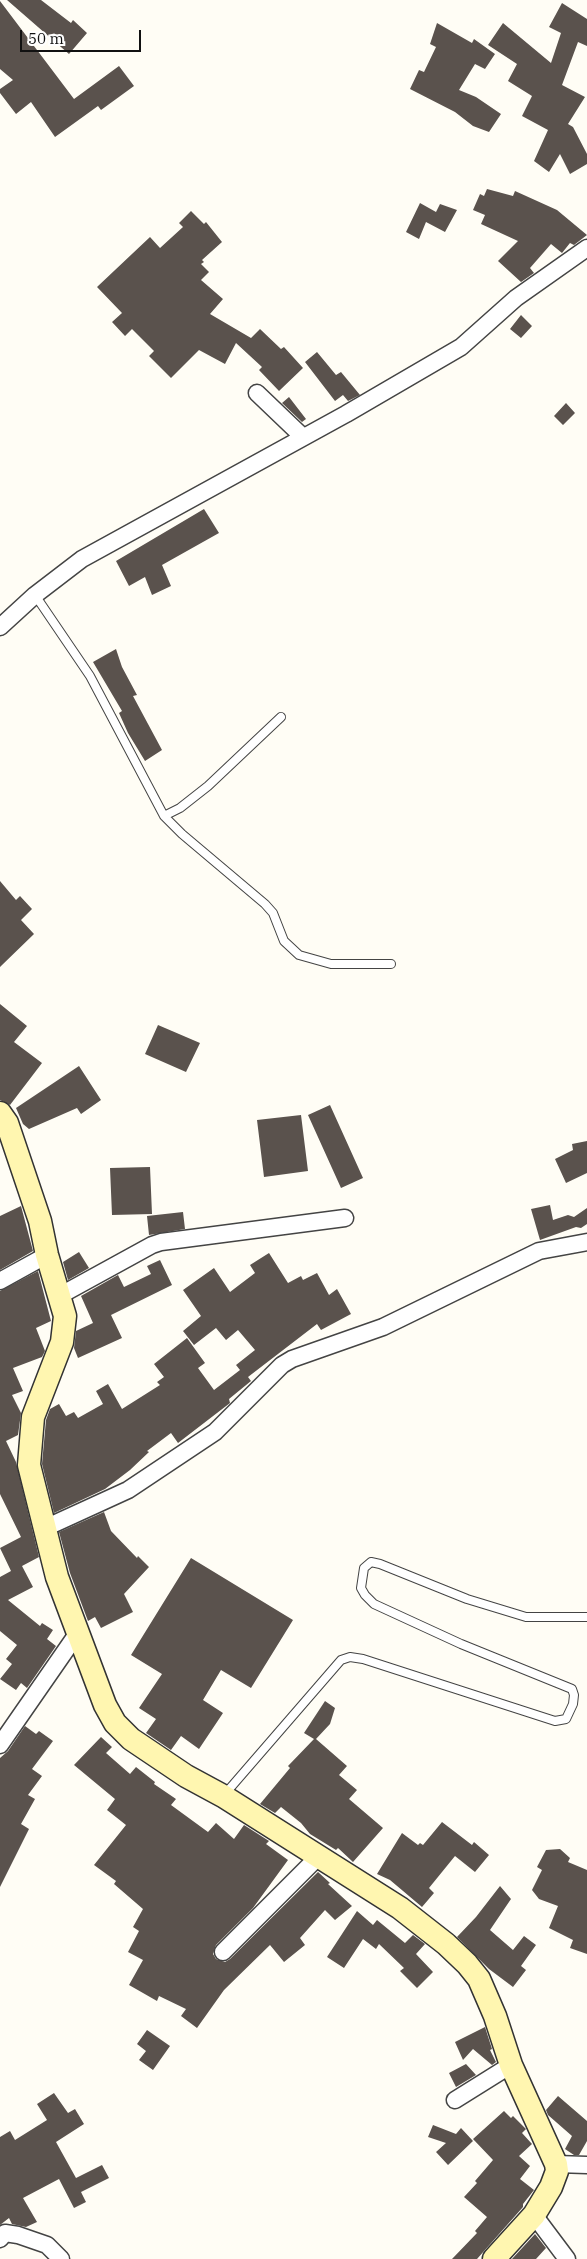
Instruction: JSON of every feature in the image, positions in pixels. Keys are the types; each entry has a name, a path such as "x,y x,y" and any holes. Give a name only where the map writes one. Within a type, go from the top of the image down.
{"street":[{"path":"0,627 35,595 82,559 302,436 346,414 460,346 516,298 587,248"},
{"path":"257,393 302,436"},
{"path":"0,1113 7,1123 40,1221 47,1255 65,1316 62,1342 33,1416 29,1465 57,1577 105,1705 115,1723 131,1740 400,1908 446,1944 467,1964 479,1979 492,2009 511,2065 556,2164 557,2171 552,2187 534,2215 494,2259"},
{"path":"59,1296 152,1245 161,1242 345,1218"},
{"path":"45,1528 128,1490 208,1437 236,1413 282,1365 292,1359 383,1327 539,1251 587,1242"},
{"path":"0,1281 47,1255"},
{"path":"0,1745 77,1634"},
{"path":"223,1952 319,1856"},
{"path":"455,2100 511,2065"},
{"path":"556,2164 587,2165"},
{"path":"534,2215 567,2259"},
{"path":"0,2239 5,2233 18,2234 47,2245 61,2259"}],"lane":[{"path":"35,595 90,676 164,816 182,834 266,904 273,914 284,941 299,954 331,964 391,964"},
{"path":"164,816 180,808 208,786 281,717"},
{"path":"223,1796 341,1660 350,1657 363,1659 555,1721 566,1719 573,1704 574,1695 572,1689 461,1644 374,1604 365,1596 361,1588 364,1568 371,1562 467,1599 526,1617 587,1617"}],"building":[{"path":"7,0 41,0 71,23 73,20 87,33 69,54"},
{"path":"0,1 74,99 119,66 134,86 101,110 98,106 55,137 31,102 16,114 0,93 0,89 13,80 0,69"},
{"path":"562,3 587,19 587,46 578,42 562,85 585,97 568,124 573,127 587,154 587,164 570,174 560,154 549,172 534,161 548,130 522,116 532,96 508,81 517,64 488,45 503,23 551,63 561,33 549,27"},
{"path":"437,23 472,43 474,39 495,54 485,69 475,64 459,90 476,97 501,114 489,132 473,126 455,112 410,89 419,70 424,72 436,47 430,44"},
{"path":"487,189 513,196 515,191 557,210 587,235 574,245 570,243 562,253 551,244 530,268 534,273 521,282 498,261 518,241 481,224 485,215 473,210 480,194 484,196"},
{"path":"420,203 436,212 440,204 457,210 445,232 426,222 419,239 406,232"},
{"path":"191,211 204,224 206,222 222,242 202,260 204,262 201,264 209,272 201,280 223,299 210,314 251,338 260,329 281,349 284,347 303,368 279,391 259,370 262,367 236,343 225,364 199,350 171,378 149,356 154,351 132,329 125,336 112,322 122,313 97,287 150,237 160,248 183,227 179,223"},
{"path":"521,315 532,326 521,338 510,329"},
{"path":"317,352 336,375 341,372 360,395 348,401 343,395 335,401 305,362"},
{"path":"289,397 306,419 302,422 282,403"},
{"path":"566,403 575,413 563,425 554,416"},
{"path":"204,509 219,533 162,565 171,586 152,595 145,577 129,586 116,561"},
{"path":"116,649 122,667 137,695 133,696 162,750 145,761 128,733 119,713 122,711 93,662"},
{"path":"0,881 16,900 20,896 32,909 21,920 34,934 0,967"},
{"path":"0,1004 27,1026 14,1042 42,1063 10,1105 0,1100"},
{"path":"158,1025 200,1043 186,1072 145,1054"},
{"path":"79,1066 101,1100 81,1114 77,1108 29,1129 23,1124 16,1108"},
{"path":"330,1105 363,1178 341,1188 308,1115"},
{"path":"301,1115 308,1171 264,1177 257,1120"},
{"path":"587,1141 587,1173 566,1183 555,1159 573,1150 572,1144"},
{"path":"150,1167 152,1214 112,1215 110,1168"},
{"path":"550,1205 553,1220 568,1215 574,1217 587,1208 587,1224 581,1228 576,1227 540,1240 531,1209"},
{"path":"21,1206 33,1251 0,1270 0,1216"},
{"path":"183,1212 185,1229 149,1235 147,1216"},
{"path":"79,1252 89,1268 68,1280 63,1262"},
{"path":"269,1253 288,1283 301,1276 303,1280 317,1273 329,1295 337,1289 351,1314 321,1330 317,1324 248,1377 251,1381 229,1399 230,1403 178,1443 171,1433 147,1451 149,1452 130,1470 105,1489 54,1513 42,1464 46,1420 50,1409 59,1404 66,1416 74,1412 78,1418 103,1404 96,1391 108,1384 122,1409 160,1385 157,1382 164,1377 154,1364 187,1338 205,1363 198,1368 214,1390 240,1370 236,1365 255,1350 238,1330 226,1340 216,1328 194,1345 183,1331 201,1316 183,1290 214,1268 230,1292 255,1273 250,1265"},
{"path":"160,1260 172,1285 111,1315 122,1338 78,1358 74,1348 76,1331 93,1323 81,1296 118,1275 124,1287 151,1274 147,1266"},
{"path":"38,1271 51,1321 36,1328 45,1351 42,1357 13,1368 23,1391 12,1395 21,1413 18,1435 6,1441 16,1462 39,1557 22,1566 33,1587 8,1600 40,1626 42,1623 53,1630 47,1639 56,1646 27,1688 21,1683 16,1690 0,1679 12,1664 6,1659 17,1645 0,1631 0,1577 11,1571 0,1548 21,1537 0,1494 0,1291"},
{"path":"104,1512 111,1531 137,1558 138,1556 149,1567 124,1594 133,1612 101,1628 95,1617 88,1621 70,1573 59,1532"},
{"path":"191,1558 293,1620 251,1688 221,1670 203,1700 223,1713 199,1749 181,1736 171,1750 146,1733 156,1719 139,1708 162,1674 131,1655"},
{"path":"325,1701 335,1708 330,1724 316,1739 347,1766 339,1775 357,1790 349,1799 383,1828 353,1862 338,1848 336,1850 310,1834 301,1823 281,1807 275,1813 260,1804 290,1768 288,1766 314,1739 304,1733"},
{"path":"25,1726 36,1734 39,1731 53,1741 32,1769 42,1776 28,1795 35,1799 21,1824 29,1829 0,1887 0,1758 8,1751"},
{"path":"101,1737 112,1747 106,1753 130,1774 136,1767 155,1782 154,1784 176,1799 171,1805 208,1832 216,1823 234,1839 244,1825 269,1841 266,1844 288,1860 253,1908 216,1945 213,1954 216,1959 225,1962 230,1959 318,1872 352,1906 335,1920 325,1910 300,1938 305,1945 284,1962 270,1945 224,1990 197,2028 181,2016 186,2009 159,1996 157,2001 129,1985 143,1960 128,1952 139,1931 133,1927 143,1909 114,1884 116,1881 94,1865 126,1825 107,1810 115,1799 74,1765"},
{"path":"442,1822 472,1845 474,1842 489,1855 475,1872 455,1856 429,1888 434,1893 422,1907 390,1880 377,1874 402,1833 418,1845 420,1843 423,1845"},
{"path":"560,1849 570,1858 568,1862 587,1870 587,1954 570,1948 573,1940 549,1928 558,1906 539,1899 532,1890 542,1870 537,1867 546,1850"},
{"path":"500,1886 511,1899 490,1930 513,1950 524,1936 536,1945 521,1966 526,1970 513,1987 489,1969 457,1937 476,1917"},
{"path":"357,1911 373,1925 377,1920 405,1943 413,1935 425,1944 416,1954 433,1972 417,1988 400,1971 404,1968 379,1944 376,1949 363,1939 344,1968 327,1957"},
{"path":"485,2027 492,2049 490,2050 496,2062 492,2065 473,2049 463,2060 455,2042"},
{"path":"147,2030 170,2046 153,2070 139,2060 146,2051 137,2044"},
{"path":"466,2064 476,2075 456,2087 449,2073"},
{"path":"54,2093 68,2113 75,2109 84,2124 56,2142 76,2178 102,2165 109,2178 81,2192 86,2202 74,2208 59,2179 23,2198 37,2222 26,2227 12,2224 9,2218 0,2225 0,2137 10,2131 15,2140 47,2120 37,2104"},
{"path":"558,2096 587,2121 587,2141 579,2155 574,2155 565,2149 572,2136 548,2115 546,2110"},
{"path":"504,2111 511,2118 513,2116 526,2129 522,2133 532,2144 519,2156 530,2166 520,2179 534,2190 523,2204 523,2207 477,2259 452,2259 477,2233 475,2231 487,2217 464,2197 477,2183 475,2181 493,2160 473,2139"},
{"path":"433,2125 456,2134 461,2128 473,2141 448,2165 436,2152 446,2143 428,2137"},
{"path":"535,2234 546,2248 536,2259 512,2259"}]}
